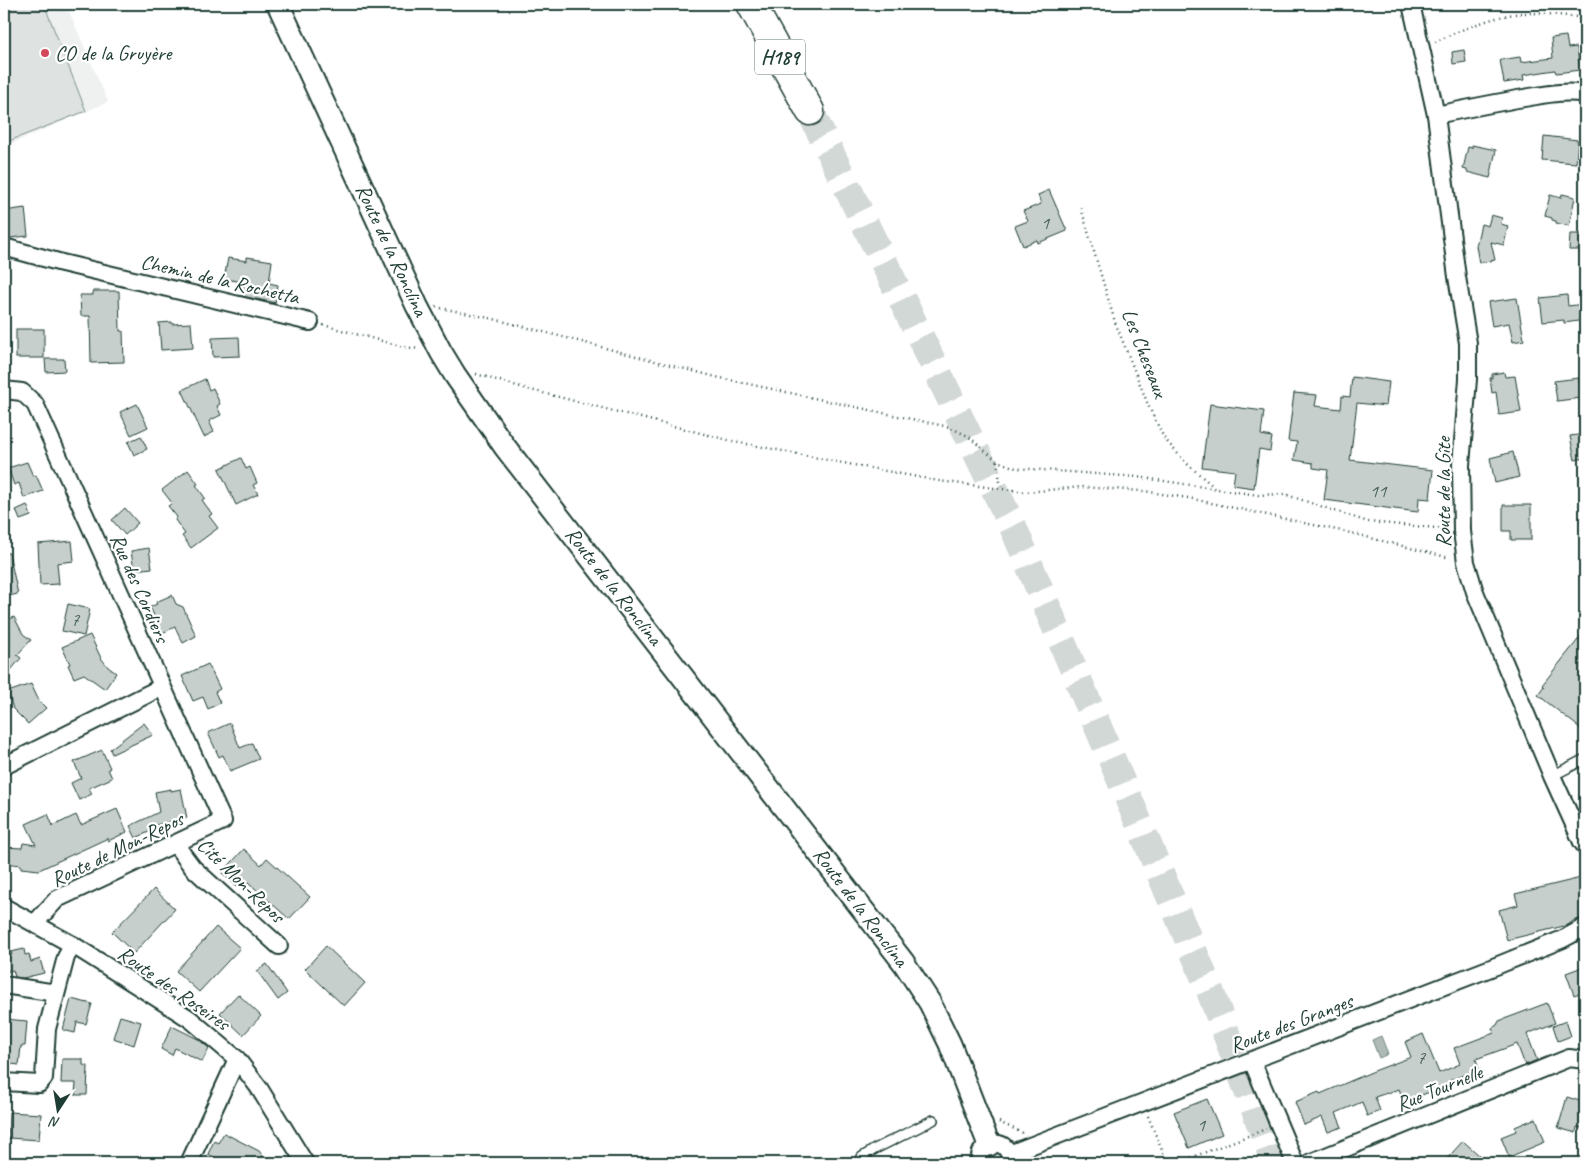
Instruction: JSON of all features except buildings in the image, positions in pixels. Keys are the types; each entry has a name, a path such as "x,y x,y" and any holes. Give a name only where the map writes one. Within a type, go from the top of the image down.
{"highway":[{"name":"H189","path":"751,4 810,111"}],"street":[{"name":"Route de la Ronclina","path":"278,4 418,306 455,375 505,447 904,962 930,1003 950,1044 985,1154"},
{"name":"Route de la Gîte","path":"1411,4 1436,115 1457,277 1468,343 1468,379 1461,465 1462,531 1466,562 1475,592 1552,776 1585,846"},
{"path":"1436,115 1549,94 1571,92 1585,94"},
{"name":"Chemin de la Rochetta","path":"4,247 62,263 310,322"},
{"name":"Rue des Cordiers","path":"4,390 22,392 35,404 162,688 224,821"},
{"path":"4,766 162,688"},
{"name":"Route de Mon-Repos","path":"35,923 56,899 224,821"},
{"name":"Cité Mon-Repos","path":"175,844 193,868 279,946"},
{"name":"Route des Roseires","path":"4,907 73,945 190,1019 237,1059 259,1088 305,1163"},
{"name":"Route des Granges","path":"1009,1158 1496,966 1563,939 1585,927"},
{"path":"4,1082 39,1084 44,1078 47,1029 66,957 73,945"},
{"path":"4,985 56,993"},
{"name":"Rue Tournelle","path":"1309,1163 1568,1058 1585,1060"},
{"path":"189,1163 237,1059"},
{"path":"1252,1061 1295,1163"},
{"path":"985,1154 1001,1144 1005,1147 1009,1158"}],"lane":[{"path":"1552,776 1585,760"},
{"path":"860,1163 862,1157 874,1149 933,1120"}],"path":[{"path":"1420,49 1452,34 1501,17 1526,13 1585,18"},
{"name":"Les Cheseaux","path":"1081,208 1116,322 1149,407 1164,438 1184,462 1216,488"},
{"path":"418,306 439,306 716,377 949,427 968,436 997,461 1016,468 1138,477 1258,495 1284,494 1368,522 1462,531"},
{"name":"Chemin de la Rochetta","path":"310,322 404,347 427,350"},
{"path":"455,375 463,371 732,441 939,481 1026,492 1081,487 1143,491 1188,498 1351,532 1466,562"},
{"path":"997,461 1001,489"},
{"path":"1145,1110 1168,1163"},
{"path":"1177,1163 1272,1127"}],"shaded area":[{"name":"CO de la Gruyère","path":"4,4 66,4 108,102 4,147"},
{"name":"CO de la Gruyère","path":"4,4 44,4 86,111 4,143"},
{"path":"1381,1036 1388,1054 1379,1058 1372,1040"}],"tunnel":[{"path":"810,111 1014,529 1209,988 1275,1163"}],"place":[{"name":"CO de la Gruyère","path":"45,53"}]}
